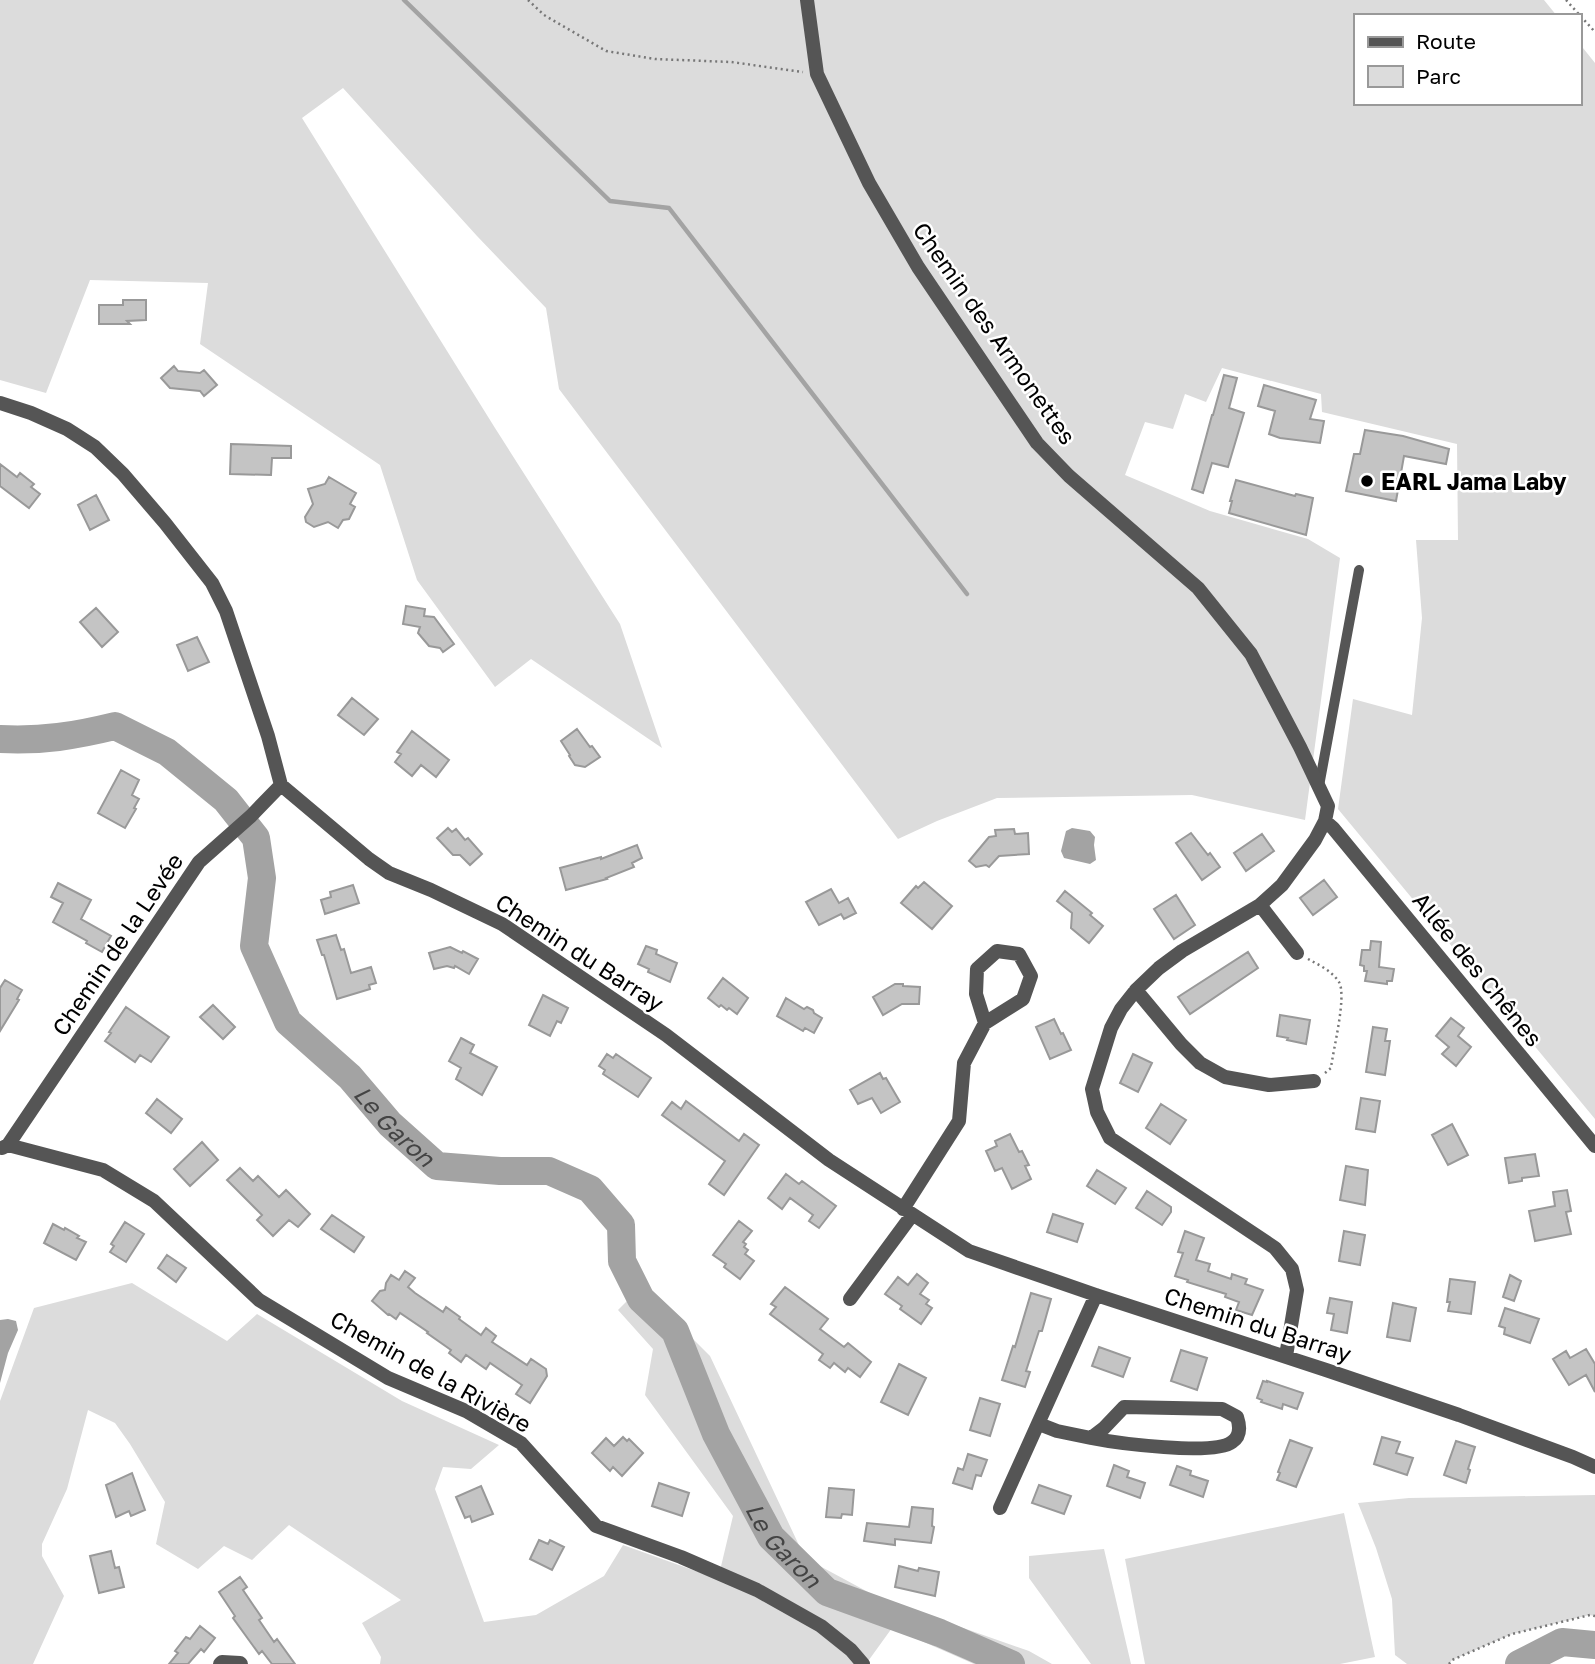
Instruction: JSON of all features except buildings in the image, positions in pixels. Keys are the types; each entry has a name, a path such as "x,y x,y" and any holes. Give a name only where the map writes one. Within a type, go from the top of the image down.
{"street":[{"name":"Chemin des Armonettes","path":"807,0 817,74 869,183 918,268 1037,443 1069,476 1198,588 1251,654 1328,806 1325,821"},
{"path":"0,403 67,429 95,446 123,474 212,583 226,611 268,736 281,785"},
{"name":"Chemin de la Levée","path":"4,1147 199,862 281,785"},
{"name":"Chemin du Barray","path":"281,785 389,873 502,924 666,1035 829,1160 969,1251 1459,1415 1595,1467"},
{"path":"1286,1356 1297,1290 1292,1269 1275,1248 1110,1138 1097,1112 1092,1089 1111,1028 1136,990 1158,968 1182,951 1260,905 1282,885 1315,840 1325,821"},
{"name":"Allée des Chênes","path":"1325,821 1595,1146"},
{"path":"1260,905 1297,953"},
{"path":"850,1299 908,1212 959,1121 964,1063 985,1023 1023,999 1031,976 1019,954 997,951 977,969 976,994 985,1023"},
{"path":"1136,990 1200,1063 1225,1077 1269,1085 1314,1082"},
{"name":"Chemin de la Rivière","path":"4,1147 103,1170 153,1201 259,1300 388,1378 466,1411 521,1443 596,1526 681,1557 757,1590 821,1626 851,1650 863,1664"},
{"path":"1000,1508 1096,1295"},
{"path":"1039,1424 1058,1431 1091,1438 1119,1443 1217,1447 1232,1443 1238,1436 1240,1427 1237,1417 1222,1409 1124,1407 1091,1438"},
{"path":"220,1664 241,1664"}],"lane":[{"path":"1319,787 1359,570"}],"path":[{"path":"528,0 544,15 606,51 655,59 730,62 817,74"},
{"path":"1566,0 1579,14"},
{"path":"1581,17 1595,32"},
{"path":"1297,953 1330,971 1340,983 1342,1001 1331,1068 1314,1082"},
{"path":"1449,1664 1452,1660 1512,1634 1595,1616"}],"green space":[{"path":"0,0 1544,0 1555,14 1354,14 1354,105 1581,105 1581,46 1595,63 1595,1119 1338,809 1353,699 1412,715 1422,618 1416,540 1458,540 1457,444 1322,412 1321,394 1222,368 1206,402 1185,394 1173,429 1145,422 1125,475 1210,511 1308,539 1340,558 1305,820 1192,795 997,798 898,839 559,389 546,308 343,88 302,118 620,624 662,748 531,659 495,687 417,580 380,465 200,344 208,283 90,280 46,393 0,380"},
{"path":"132,1283 227,1341 257,1314 402,1401 499,1445 471,1469 443,1467 435,1489 484,1622 536,1615 604,1576 623,1545 718,1579 733,1516 645,1395 653,1349 618,1310 641,1287 710,1356 805,1558 881,1599 1029,1651 1052,1664 974,1664 892,1628 866,1664 380,1664 381,1657 362,1623 401,1600 289,1525 252,1560 224,1546 198,1569 156,1544 165,1502 115,1423 88,1410 67,1489 42,1544 42,1556 64,1596 33,1664 0,1664 0,1401 34,1308"},
{"path":"1595,1495 1595,1616 1589,1615 1512,1634 1452,1660 1449,1664 1407,1664 1395,1655 1392,1599 1358,1503 1409,1498"},
{"path":"1344,1513 1375,1657 1340,1664 1145,1664 1125,1559"},
{"path":"1104,1549 1131,1664 1091,1664 1029,1578 1029,1556"}],"shaded area":[{"path":"1072,828 1090,831 1095,837 1096,860 1090,864 1064,858 1061,851 1066,831"},
{"path":"0,1320 16,1321 18,1330 0,1383"}],"waterway":[{"path":"404,0 610,201 669,208 967,594"},
{"name":"Le Garon","path":"0,739 58,737 115,726 167,752 226,800 256,838 262,878 254,946 288,1022 350,1077 390,1124 437,1166 500,1171 549,1171 590,1189 621,1225 622,1261 641,1299 675,1331 716,1434 771,1537 827,1592 940,1633 1011,1664"},
{"name":"Le Garon","path":"1519,1664 1562,1642 1595,1645"}],"place":[{"name":"EARL Jama Laby","path":"1367,481"}]}
